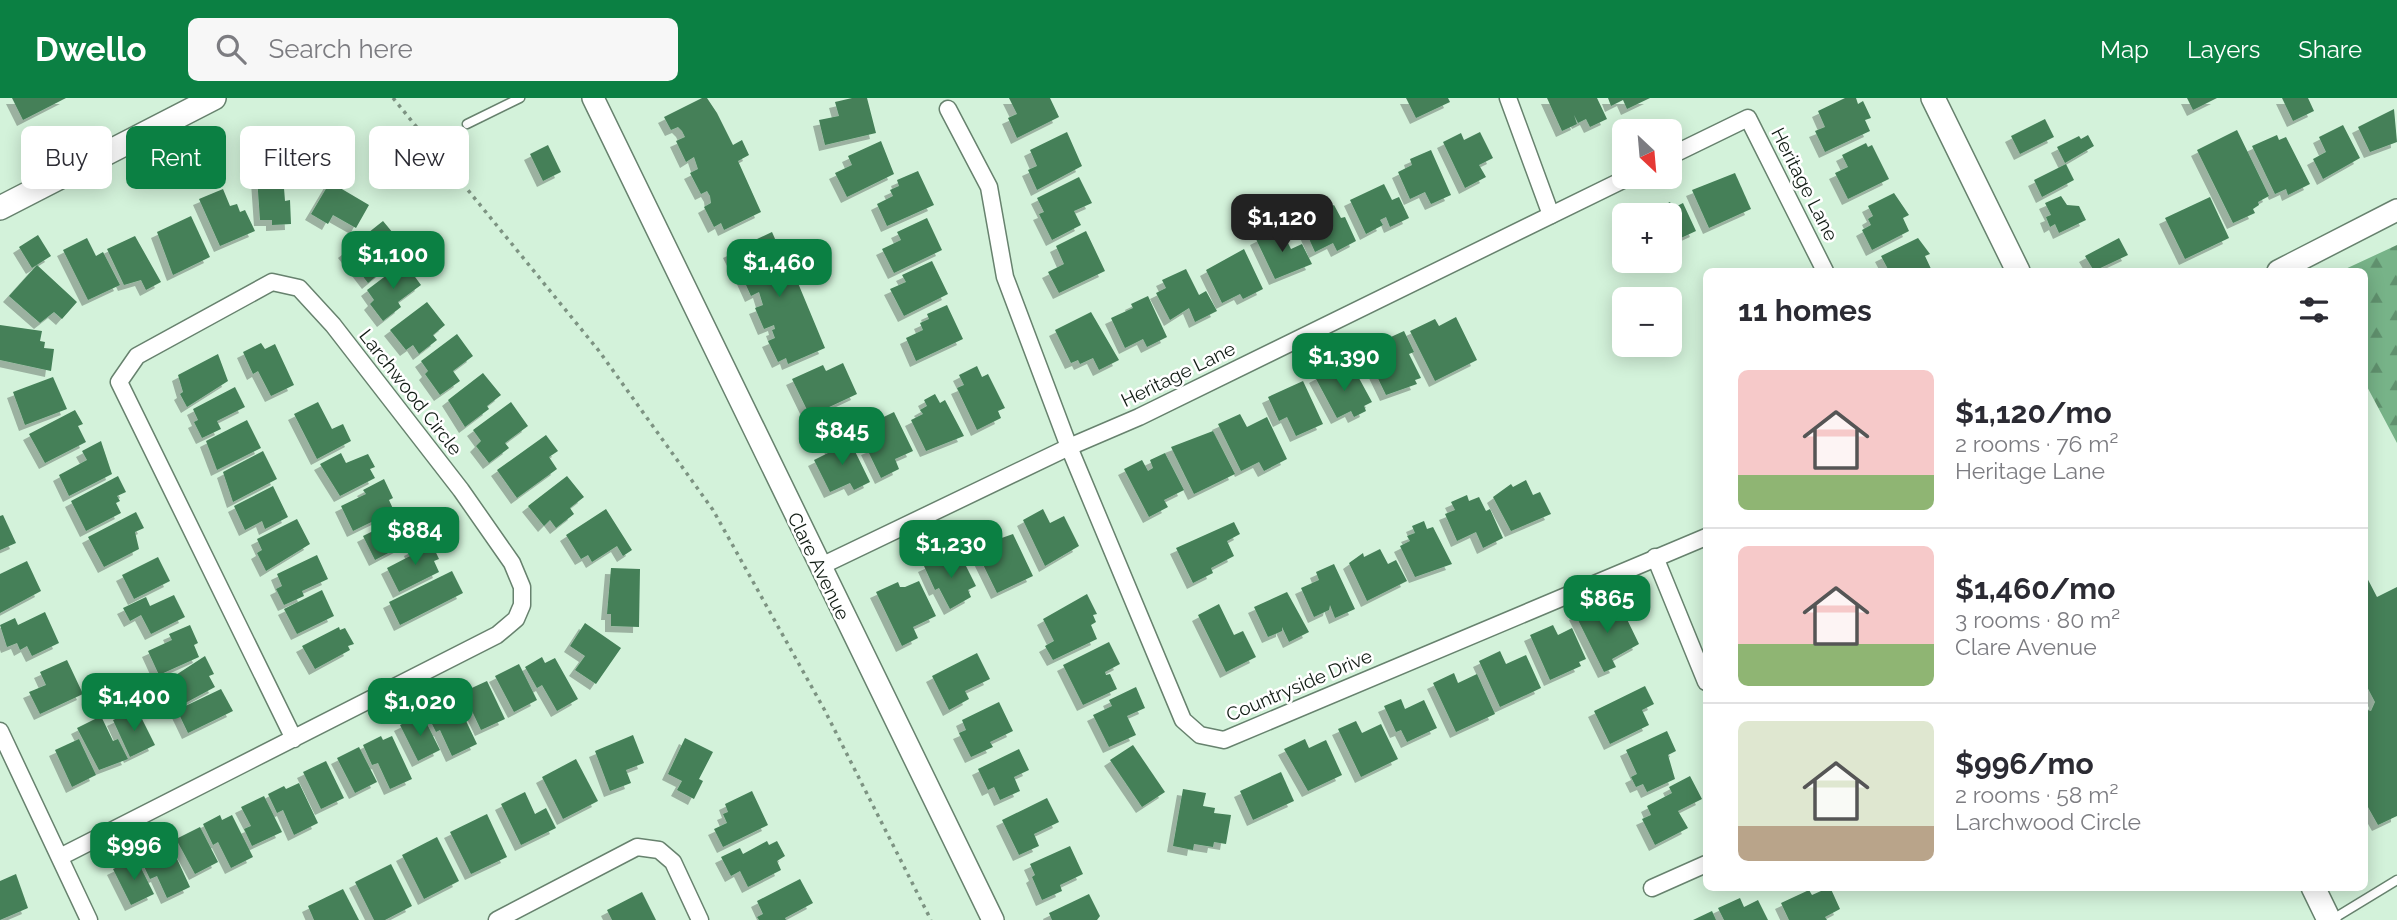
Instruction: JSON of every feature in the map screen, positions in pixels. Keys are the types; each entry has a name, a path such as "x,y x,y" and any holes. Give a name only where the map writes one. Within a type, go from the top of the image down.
{"main road":[{"path":"0,208 214,98"},
{"path":"1933,98 2017,268"},
{"path":"2315,891 2330,920"}],"street":[{"name":"Clare Avenue","path":"593,98 993,920"},
{"path":"1508,98 1551,215"},
{"name":"Countryside Drive","path":"948,109 989,187 1005,277 1069,447 1183,720 1200,735 1224,740 1703,538"},
{"name":"Heritage Lane","path":"1682,150 1748,118 1823,268"},
{"name":"Heritage Lane","path":"819,567 1069,447 1139,417 1612,185"},
{"path":"2284,268 2397,210"},
{"name":"Larchwood Circle","path":"62,856 294,739 497,635 516,619 522,605 522,587 512,563 461,490 333,326 299,288 272,282 137,356 119,382 294,739"},
{"path":"1655,557 1703,675"},
{"path":"0,731 62,856 89,920"},
{"path":"497,920 637,847 659,850 673,862 700,920"},
{"path":"1652,888 1703,865"}],"lane":[{"path":"467,124 520,98"},
{"path":"2330,920 2397,880"}],"path":[{"path":"393,98 599,351 713,510 824,709 931,920"}],"green space":[{"path":"2397,245 2397,443 2368,389 2368,268 2347,268"}],"building":[{"path":"12,98 66,98 23,120"},
{"path":"707,98 717,113 733,145 742,140 749,155 738,161 761,212 724,230 721,223 714,227 704,207 711,203 710,196 707,191 701,194 690,173 698,169 694,157 686,162 676,141 685,137 682,131 678,127 671,130 664,117"},
{"path":"867,98 876,133 825,145 819,120 839,116 835,102"},
{"path":"1009,98 1050,98 1059,117 1017,138 1008,118 1017,114"},
{"path":"1406,98 1448,98 1450,102 1416,118"},
{"path":"1547,98 1597,98 1607,119 1590,127 1586,119 1578,123 1574,115 1577,124 1562,131"},
{"path":"1608,98 1650,98 1627,109 1623,100 1611,106"},
{"path":"1845,98 1856,98 1858,104 1863,101 1871,118 1865,120 1870,131 1825,152 1815,131 1825,127 1818,111"},
{"path":"2187,98 2217,98 2193,110"},
{"path":"2282,98 2308,98 2314,111 2293,121"},
{"path":"2394,109 2397,142 2370,152 2358,127"},
{"path":"2045,119 2054,137 2020,154 2011,136"},
{"path":"2343,125 2360,158 2323,179 2313,159 2326,152 2319,137"},
{"path":"2237,130 2269,196 2258,202 2259,205 2253,209 2255,213 2233,223 2197,150"},
{"path":"1067,132 1082,166 1037,190 1028,170 1037,166 1030,150"},
{"path":"1480,132 1493,158 1479,165 1486,177 1465,188 1443,142 1461,133 1464,140"},
{"path":"2088,135 2094,146 2065,163 2057,147 2079,136 2081,139"},
{"path":"2277,135 2279,140 2286,137 2310,184 2288,195 2286,189 2275,194 2252,146"},
{"path":"881,141 894,174 847,197 835,173 852,165 848,156"},
{"path":"1866,143 1868,147 1872,145 1889,179 1848,199 1835,173 1848,167 1842,155"},
{"path":"548,145 561,172 543,181 530,154"},
{"path":"1431,150 1451,195 1431,204 1425,192 1410,199 1398,172 1412,165 1410,159"},
{"path":"2066,164 2074,180 2042,197 2034,180"},
{"path":"918,171 934,205 887,226 877,204 893,196 890,190 899,186 897,180"},
{"path":"1735,173 1751,209 1709,228 1692,190"},
{"path":"1079,177 1092,203 1074,211 1081,225 1052,240 1039,214 1044,212 1037,198"},
{"path":"1384,184 1392,200 1399,197 1409,218 1390,227 1386,217 1380,220 1383,225 1366,234 1350,200"},
{"path":"223,189 230,206 237,204 240,212 245,210 255,231 220,246 199,199"},
{"path":"258,189 284,189 285,201 290,200 291,224 272,225 272,220 260,220"},
{"path":"326,189 342,189 369,205 356,228 333,215 328,224 311,214"},
{"path":"1894,193 1909,215 1903,218 1909,231 1872,250 1862,230 1871,225 1868,219 1873,216 1868,206"},
{"path":"2061,196 2067,205 2079,206 2086,220 2059,233 2055,224 2050,227 2046,217 2051,215 2045,203"},
{"path":"2210,197 2229,238 2185,259 2165,218"},
{"path":"1683,203 1696,231 1682,237"},
{"path":"1334,205 1341,218 1345,217 1356,241 1337,251 1333,243 1315,252 1301,221"},
{"path":"191,216 210,257 173,275 157,232"},
{"path":"927,218 942,250 894,273 882,249 901,240 897,232"},
{"path":"383,221 403,245 386,258 391,264 368,283 344,252"},
{"path":"1280,227 1291,249 1302,244 1312,264 1275,279 1256,239"},
{"path":"1086,231 1105,271 1059,293 1048,272 1064,264 1056,246"},
{"path":"772,232 779,248 783,247 825,348 788,364 786,358 778,362 768,341 775,338 772,330 775,329 774,325 764,329 755,308 763,305 759,292 751,296 741,274 749,270 747,265 743,261 735,264 729,252"},
{"path":"38,235 51,256 32,268 19,247"},
{"path":"135,236 161,282 146,290 141,280 124,285 107,249"},
{"path":"87,238 96,256 103,252 120,285 88,300 63,250"},
{"path":"1918,238 1930,254 1925,256 1931,268 1887,268 1881,256"},
{"path":"2119,238 2128,255 2100,268 2092,268 2085,256"},
{"path":"1244,249 1263,289 1243,299 1240,294 1222,303 1206,270"},
{"path":"932,261 948,294 904,316 890,289 906,282 902,275"},
{"path":"404,262 421,285 398,302 401,307 383,321 370,304 374,300 367,290"},
{"path":"37,265 77,302 62,319 54,312 40,323 9,296"},
{"path":"1186,269 1199,295 1206,291 1217,311 1195,322 1189,308 1170,320 1156,293 1166,288 1162,280"},
{"path":"1148,296 1167,337 1147,347 1143,339 1125,348 1111,318 1133,308 1131,304"},
{"path":"427,302 445,325 433,335 437,340 419,354 413,345 406,350 390,330"},
{"path":"947,305 963,339 916,361 906,338 923,330 920,323 929,319 927,314"},
{"path":"1091,312 1119,360 1099,370 1093,358 1080,364 1078,360 1071,363 1055,330"},
{"path":"1456,317 1477,360 1435,381 1410,331 1435,319 1439,326"},
{"path":"0,325 42,331 40,341 45,342 44,348 54,349 51,371 0,360"},
{"path":"1404,331 1414,352 1409,354 1421,378 1415,380 1417,384 1386,395 1370,362 1388,354 1382,341"},
{"path":"457,334 473,356 453,371 460,381 440,395 425,374 428,371 421,361"},
{"path":"261,343 265,349 275,344 294,385 271,396 258,371 253,374 243,352"},
{"path":"218,354 228,381 187,407 180,394 183,392 178,375"},
{"path":"843,363 857,394 810,416 792,379 823,365 826,371"},
{"path":"977,366 982,377 988,374 1005,408 998,411 1001,418 977,430 957,388 964,385 959,375"},
{"path":"1332,368 1338,378 1354,369 1372,402 1364,406 1366,411 1354,417 1351,411 1337,418 1315,377"},
{"path":"483,373 501,395 487,406 489,409 465,427 448,400"},
{"path":"53,377 67,409 25,425 13,392"},
{"path":"1303,381 1323,424 1296,436 1287,417 1279,421 1268,397"},
{"path":"235,387 245,407 217,421 221,429 202,438 194,422 198,420 193,409"},
{"path":"935,394 940,403 945,400 964,436 926,451 911,420 923,414 920,410 927,406 924,400"},
{"path":"318,402 332,429 343,424 351,441 317,459 294,414"},
{"path":"511,402 528,426 505,443 509,448 489,463 476,446 481,441 473,430"},
{"path":"75,410 83,424 78,426 86,442 45,463 29,434"},
{"path":"894,412 913,451 895,459 899,469 881,478 867,449 872,447 863,427"},
{"path":"1240,414 1247,427 1267,417 1287,459 1264,471 1259,462 1241,471 1218,424"},
{"path":"247,420 261,448 217,470 206,441"},
{"path":"1213,431 1235,474 1194,494 1171,447"},
{"path":"546,435 558,451 549,457 557,469 517,498 497,470"},
{"path":"848,437 870,482 854,490 850,483 830,492 814,460 832,451 830,446"},
{"path":"101,441 112,474 69,496 59,475 87,460 82,451"},
{"path":"263,451 277,479 233,502 223,472"},
{"path":"341,453 346,463 368,454 375,467 370,469 375,478 340,496 320,464"},
{"path":"1165,453 1184,490 1164,500 1168,507 1149,517 1124,469 1142,460 1148,471 1153,468 1150,460"},
{"path":"118,476 126,492 117,496 120,501 116,503 121,513 86,531 71,501"},
{"path":"567,476 584,497 570,508 574,514 556,528 550,520 544,526 528,506"},
{"path":"384,479 393,498 389,500 394,511 353,531 341,506 366,494 363,490"},
{"path":"1526,480 1533,495 1540,492 1551,514 1511,531 1493,497 1511,484 1513,487"},
{"path":"273,486 288,517 265,529 262,521 245,530 234,506"},
{"path":"1467,495 1469,501 1479,497 1486,511 1490,509 1503,538 1483,548 1476,532 1457,541 1445,514 1455,510 1451,502"},
{"path":"406,508 415,526 410,528 415,539 375,560 363,536 389,523 386,518"},
{"path":"606,509 632,550 623,556 617,546 592,562 588,555 581,559 566,535"},
{"path":"1043,509 1050,523 1064,516 1079,546 1045,566 1023,520"},
{"path":"136,512 144,528 135,532 139,549 104,567 88,537"},
{"path":"3,515 16,543 0,550 0,516"},
{"path":"297,519 310,544 266,571 257,553 262,550 257,539"},
{"path":"1424,521 1427,529 1433,527 1452,564 1415,577 1400,546 1410,541 1407,536 1415,533 1412,526"},
{"path":"1234,522 1240,534 1227,541 1234,556 1211,568 1213,573 1193,583 1176,548"},
{"path":"1013,534 1033,576 997,593 973,544 994,535 996,540"},
{"path":"430,540 439,559 434,561 439,572 399,592 387,568 412,555 410,550"},
{"path":"1380,549 1388,564 1396,560 1407,581 1367,601 1349,563 1363,553 1364,557"},
{"path":"960,554 976,586 968,590 971,597 950,609 939,588 935,590 924,566 944,557 946,561"},
{"path":"317,555 328,579 302,591 304,596 284,605 276,589 282,586 277,574"},
{"path":"158,557 170,581 134,599 122,575"},
{"path":"27,561 41,591 0,613 0,574"},
{"path":"1334,564 1355,609 1335,618 1330,605 1329,610 1314,617 1301,588 1319,580 1316,572"},
{"path":"611,568 640,569 639,627 611,626 611,614 607,614"},
{"path":"452,571 463,593 400,625 389,602"},
{"path":"2368,580 2377,597 2397,587 2397,816 2378,825 2368,807 2368,710 2371,711 2375,702 2368,689"},
{"path":"919,581 936,616 913,627 918,638 902,646 876,592 898,582 900,587 905,587"},
{"path":"322,590 334,616 297,634 284,609"},
{"path":"1287,592 1309,632 1289,642 1282,627 1282,631 1268,637 1254,607"},
{"path":"1087,594 1097,614 1093,615 1096,622 1091,625 1097,639 1053,660 1045,646 1054,641 1043,619"},
{"path":"174,595 185,617 151,634 141,615 130,621 123,608 146,597 150,606"},
{"path":"1219,604 1234,635 1243,631 1256,657 1226,672 1198,615"},
{"path":"1595,604 1601,616 1622,609 1639,644 1612,659 1616,667 1604,672 1575,614"},
{"path":"45,612 59,643 32,656 27,646 20,650 17,643 7,647 0,625 15,618 18,625"},
{"path":"585,623 621,648 596,684 575,670 585,656 570,646"},
{"path":"190,625 198,643 194,645 199,657 159,675 148,651 172,640 169,634"},
{"path":"1553,625 1558,635 1572,628 1586,659 1579,662 1581,666 1550,680 1530,635"},
{"path":"339,627 340,630 345,628 354,644 348,646 350,650 315,669 302,646"},
{"path":"1109,642 1120,664 1105,672 1106,675 1110,674 1117,689 1083,705 1063,665"},
{"path":"1500,651 1506,664 1526,655 1541,688 1500,707 1479,661"},
{"path":"977,653 990,679 965,691 969,699 949,710 932,676"},
{"path":"205,656 214,674 209,676 215,687 176,708 162,684"},
{"path":"542,657 545,663 555,658 578,699 557,711 542,685 537,688 525,667"},
{"path":"67,660 83,694 40,714 29,692 46,685 40,672"},
{"path":"519,664 537,700 514,712 495,676"},
{"path":"1454,673 1458,683 1477,674 1495,714 1456,732 1433,683"},
{"path":"487,681 505,719 481,730 463,692"},
{"path":"1645,686 1654,704 1642,710 1649,725 1610,744 1594,711"},
{"path":"1136,687 1145,708 1127,716 1136,735 1109,747 1093,715 1112,706 1109,700"},
{"path":"221,689 233,711 188,733 177,710"},
{"path":"1401,699 1405,709 1424,700 1437,728 1407,742 1401,730 1396,732 1384,706"},
{"path":"999,702 1013,731 990,742 993,747 971,757 959,733 966,730 962,720"},
{"path":"444,703 447,710 458,704 477,744 452,756 440,730 436,732 426,712"},
{"path":"137,709 155,745 130,757 113,720"},
{"path":"422,714 440,750 418,761 400,725"},
{"path":"101,716 113,741 118,739 128,759 99,770 77,728"},
{"path":"1356,721 1362,733 1381,724 1398,759 1361,777 1338,729"},
{"path":"1667,731 1676,751 1668,755 1675,779 1647,792 1643,784 1636,787 1631,777 1637,774 1626,750"},
{"path":"633,735 644,763 626,770 631,783 610,791 595,751"},
{"path":"381,736 383,740 392,736 412,779 390,789 378,763 372,765 363,745"},
{"path":"685,738 713,752 699,779 703,781 694,799 677,790 682,781 668,774"},
{"path":"79,739 96,775 72,787 55,750"},
{"path":"1305,739 1309,748 1326,740 1342,775 1308,791 1284,749"},
{"path":"1133,745 1165,792 1142,807 1110,760"},
{"path":"359,747 377,782 355,793 337,758"},
{"path":"1019,749 1029,770 1014,777 1020,791 1000,800 994,787 988,790 978,769"},
{"path":"576,759 598,801 563,819 542,777"},
{"path":"326,761 344,798 321,809 303,772"},
{"path":"1281,772 1294,801 1253,820 1240,791"},
{"path":"1690,776 1702,799 1678,811 1688,828 1655,845 1642,819 1651,815 1647,806 1672,793 1669,787"},
{"path":"299,783 318,823 294,835 283,810 277,813 268,794 284,786 286,789"},
{"path":"1183,789 1206,793 1203,806 1215,808 1214,813 1231,815 1226,844 1214,842 1213,847 1194,844 1193,850 1173,846"},
{"path":"752,791 768,825 723,847 714,829 727,823 723,814 728,812 725,804"},
{"path":"525,792 535,814 546,808 556,828 521,845 501,804"},
{"path":"264,796 282,832 252,846 244,829 251,826 241,807"},
{"path":"1047,798 1059,822 1034,834 1039,846 1019,855 1002,820"},
{"path":"487,814 507,857 471,874 450,832"},
{"path":"220,815 222,820 232,815 253,857 231,868 218,842 213,845 203,824"},
{"path":"200,827 218,862 195,874 176,839"},
{"path":"437,837 459,881 424,899 402,855"},
{"path":"767,841 769,845 777,841 785,856 777,861 781,870 748,887 740,871 731,876 721,857 740,848 743,854"},
{"path":"1070,846 1083,874 1060,885 1062,891 1042,900 1032,877 1035,875 1030,864"},
{"path":"157,847 160,854 172,848 190,887 167,898 157,876 150,879 139,856"},
{"path":"136,858 154,894 131,905 113,869"},
{"path":"391,864 412,906 385,920 374,920 355,882"},
{"path":"16,874 28,908 0,920 0,881"},
{"path":"800,879 813,903 785,918 786,920 759,920 757,917 763,914 757,901"},
{"path":"343,889 359,920 314,920 308,906"},
{"path":"1807,891 1812,895 1821,891 1832,891 1840,909 1825,917 1827,920 1789,920 1781,903"},
{"path":"642,892 656,920 612,920 607,910"},
{"path":"1089,894 1100,916 1097,920 1052,920 1049,913"},
{"path":"1740,898 1744,907 1758,900 1768,920 1724,920 1718,908"},
{"path":"1712,911 1716,920 1693,920"}]}
